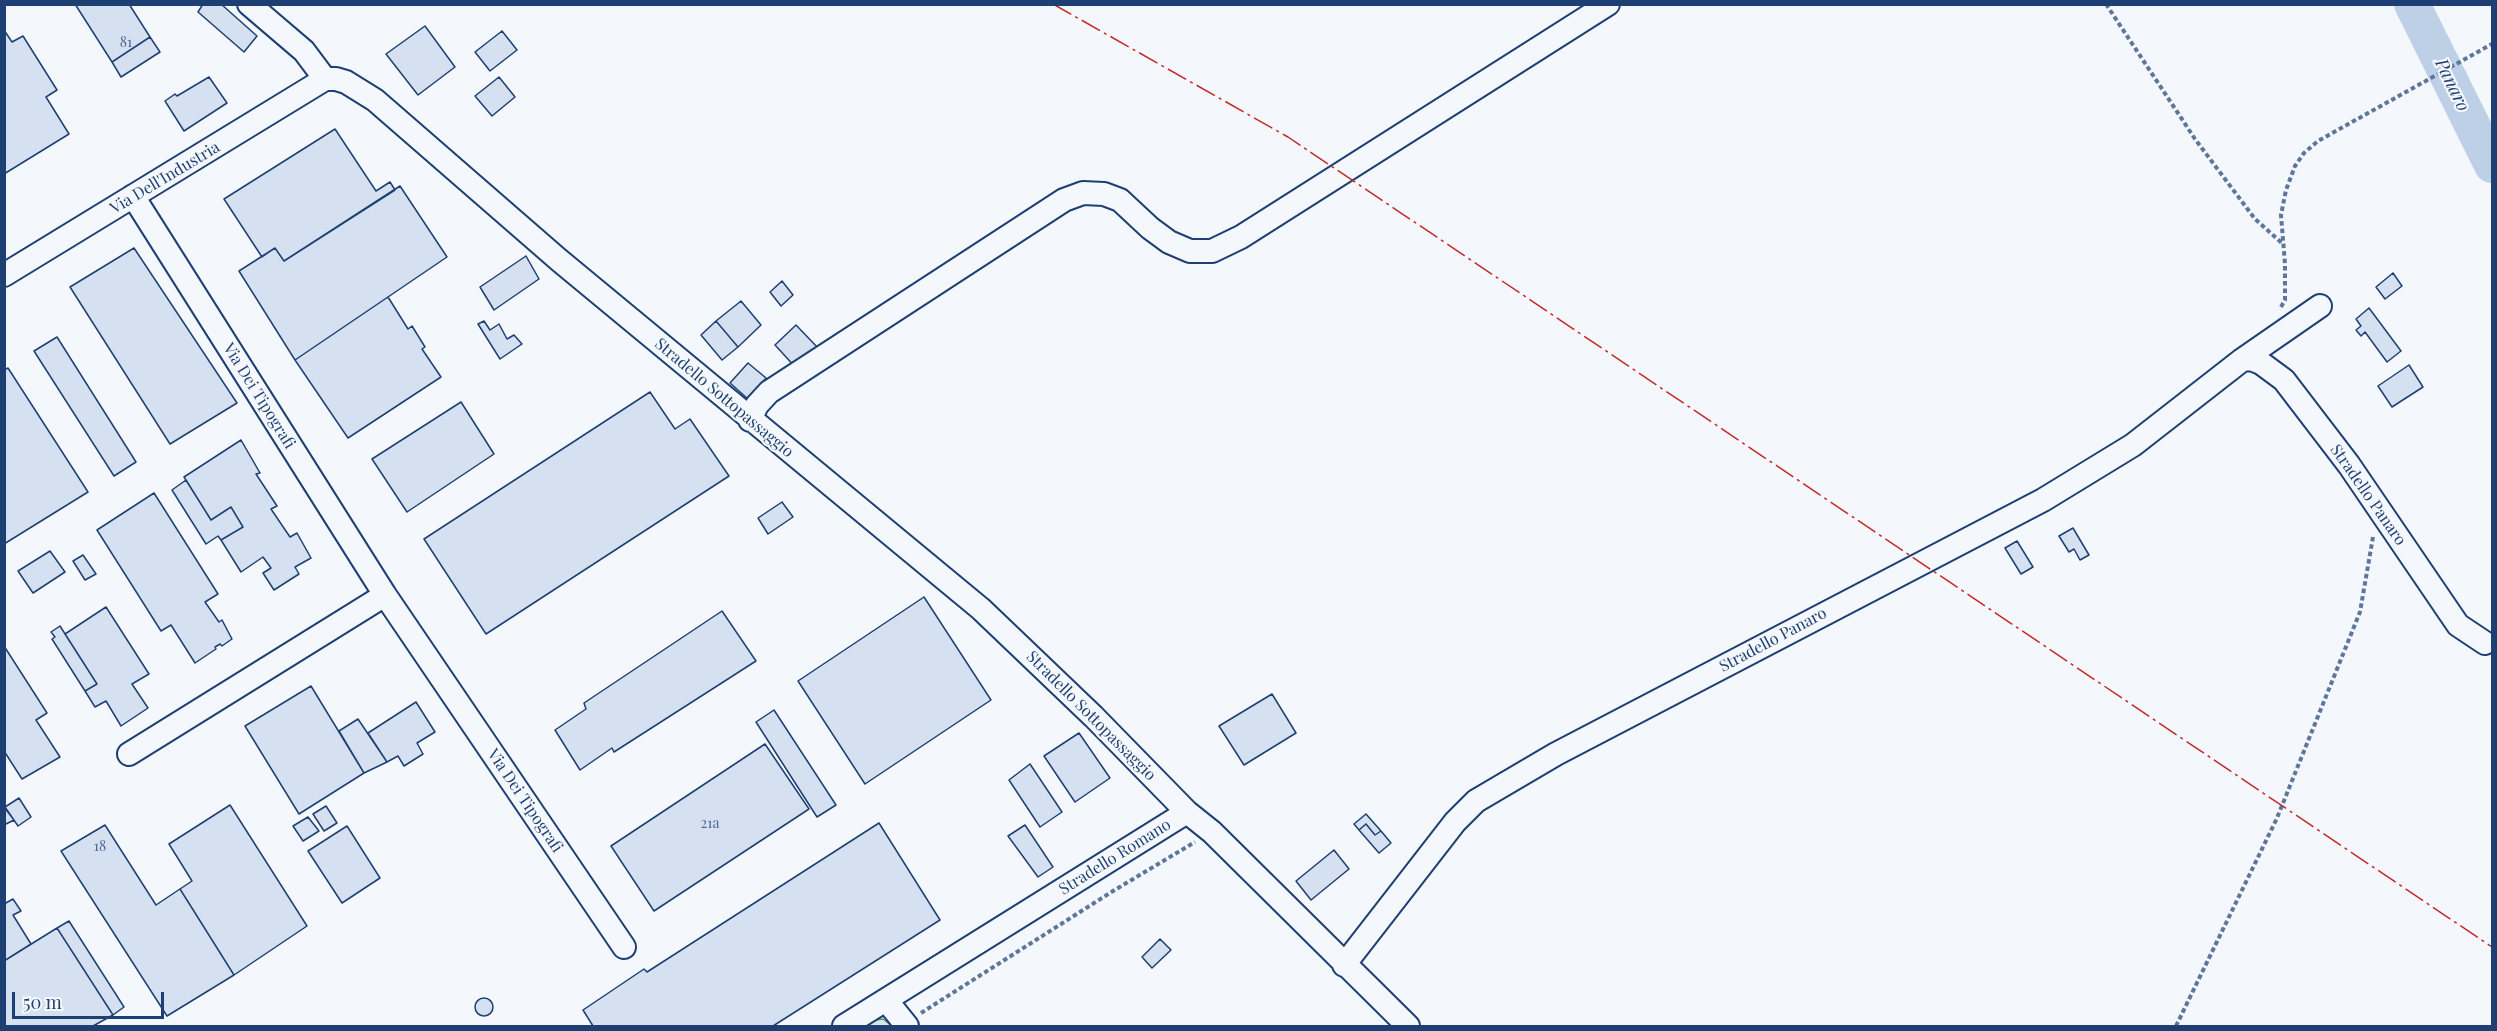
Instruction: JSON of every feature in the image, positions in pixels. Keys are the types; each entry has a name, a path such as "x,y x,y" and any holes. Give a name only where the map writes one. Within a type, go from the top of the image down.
{"street":[{"path":"249,4 304,51 325,79"},
{"path":"750,420 757,405 769,392 1064,200 1083,193 1104,194 1120,200 1169,242 1190,251 1212,250 1241,237 1608,4"},
{"name":"Via Dell'Industria","path":"4,275 325,79"},
{"name":"Stradello Sottopassaggio","path":"325,79 346,82 375,100 559,260 981,609 1094,717 1187,812"},
{"name":"Via Dei Tipografi","path":"134,196 385,595 624,947"},
{"name":"Stradello Panaro","path":"1344,965 1455,822 1476,801 1567,749 2043,500 2133,445 2242,360 2320,306"},
{"name":"Stradello Panaro","path":"2242,360 2251,359 2261,363 2284,380 2349,465 2458,625 2485,643"},
{"path":"129,754 385,595"},
{"name":"Stradello Romano","path":"844,1026 1187,812 1212,832 1408,1026"},
{"path":"886,999 913,1021"}],"path":[{"path":"2106,4 2202,148 2255,219 2284,245"},
{"path":"2279,311 2284,300 2284,245 2281,215 2286,190 2295,166 2304,153 2318,141 2493,44"},
{"path":"2176,1026 2277,818 2360,612 2374,526"},
{"path":"913,1021 1113,891 1212,832"}],"shaded area":[{"path":"883,1019 892,1026 865,1026 875,1020"}],"building":[{"path":"75,4 129,4 150,37 112,62"},
{"path":"203,4 221,4 257,36 244,52 198,12"},
{"path":"425,26 455,67 418,95 386,54"},
{"path":"4,30 12,42 23,36 57,90 46,97 69,134 4,174"},
{"path":"502,31 517,50 490,71 475,52"},
{"path":"150,37 160,52 121,77 112,62"},
{"path":"209,77 227,103 184,131 165,101"},
{"path":"499,77 515,97 492,116 475,96"},
{"path":"335,129 376,191 390,182 395,190 284,261 275,248 262,257 224,199"},
{"path":"400,186 447,257 295,360 239,271 275,248 284,261"},
{"path":"134,248 237,403 170,444 70,287"},
{"path":"526,256 539,279 494,310 480,287"},
{"path":"2393,273 2402,286 2385,299 2376,287"},
{"path":"782,281 793,295 781,306 770,292"},
{"path":"388,297 408,329 412,326 425,347 422,349 441,377 348,438 295,360"},
{"path":"741,301 761,325 738,347 716,321"},
{"path":"2369,308 2401,351 2387,362 2365,332 2361,336 2356,330 2361,326 2356,319"},
{"path":"484,321 490,330 499,324 507,339 514,335 522,344 500,359 478,324"},
{"path":"716,321 738,347 722,360 701,335"},
{"path":"796,325 819,349 797,369 775,345"},
{"path":"57,337 136,462 114,476 34,351"},
{"path":"748,363 766,378 748,399 730,383"},
{"path":"2409,365 2423,387 2392,407 2378,386"},
{"path":"8,368 88,492 4,544 4,370"},
{"path":"650,392 675,429 690,419 729,476 486,634 424,539"},
{"path":"461,402 494,454 407,512 372,459"},
{"path":"241,440 260,473 256,474 277,506 271,509 290,537 297,533 311,558 295,567 299,574 274,590 263,573 271,568 263,557 241,572 221,540 243,527 231,507 211,520 184,477"},
{"path":"186,480 211,520 231,507 243,527 221,540 218,536 206,544 172,490"},
{"path":"154,493 218,594 205,602 219,622 222,620 232,639 222,646 220,644 215,647 216,649 195,663 171,625 161,631 97,530"},
{"path":"782,502 793,517 768,534 758,518"},
{"path":"2073,528 2089,555 2080,560 2074,549 2069,552 2059,536"},
{"path":"2017,541 2033,567 2021,574 2005,548"},
{"path":"50,551 65,572 33,593 18,571"},
{"path":"83,555 96,574 85,580 73,561"},
{"path":"924,597 991,700 865,784 798,681"},
{"path":"106,607 149,674 132,684 148,708 121,726 106,701 95,707 85,691 97,684 65,634"},
{"path":"722,611 756,661 614,752 612,748 580,770 555,730 586,709 584,703"},
{"path":"60,626 97,684 85,691 52,639 55,637 51,632"},
{"path":"4,646 47,713 36,720 60,757 22,779 4,751"},
{"path":"311,686 364,773 299,814 245,726"},
{"path":"1272,694 1296,733 1244,765 1219,726"},
{"path":"416,702 435,732 417,743 423,754 404,766 398,756 387,762 368,733"},
{"path":"774,710 836,805 817,817 756,722"},
{"path":"358,719 387,762 364,773 339,731"},
{"path":"1079,733 1110,778 1075,802 1044,756"},
{"path":"765,744 809,809 654,911 611,846"},
{"path":"1030,764 1062,812 1040,827 1009,780"},
{"path":"19,798 31,817 18,826 5,807"},
{"path":"230,805 307,926 234,975 180,889 192,881 169,844"},
{"path":"326,806 337,823 324,831 313,814"},
{"path":"4,807 14,820 4,825"},
{"path":"1366,814 1381,831 1375,835 1366,824 1359,830 1354,824"},
{"path":"308,817 319,831 303,841 293,826"},
{"path":"879,823 940,920 773,1026 593,1026 583,1010 644,969 647,972"},
{"path":"1366,824 1375,835 1381,831 1391,843 1379,853 1359,830"},
{"path":"105,825 156,905 180,889 234,975 167,1016 61,851"},
{"path":"1025,825 1053,867 1038,877 1008,836"},
{"path":"347,826 380,878 342,903 308,851"},
{"path":"1334,850 1349,869 1311,900 1296,881"},
{"path":"13,899 21,911 13,915 31,944 4,961 4,904"},
{"path":"69,921 124,1007 113,1015 57,928"},
{"path":"57,928 113,1015 93,1026 4,1026 4,961"},
{"path":"1160,939 1171,950 1152,968 1142,957"},
{"path":"480,998 488,998 493,1003 491,1014 480,1016 475,1011 475,1003"}],"waterway":[{"name":"Panaro","path":"2412,4 2492,165"}],"power":[{"path":"1053,4 1288,137 2492,947"}]}
